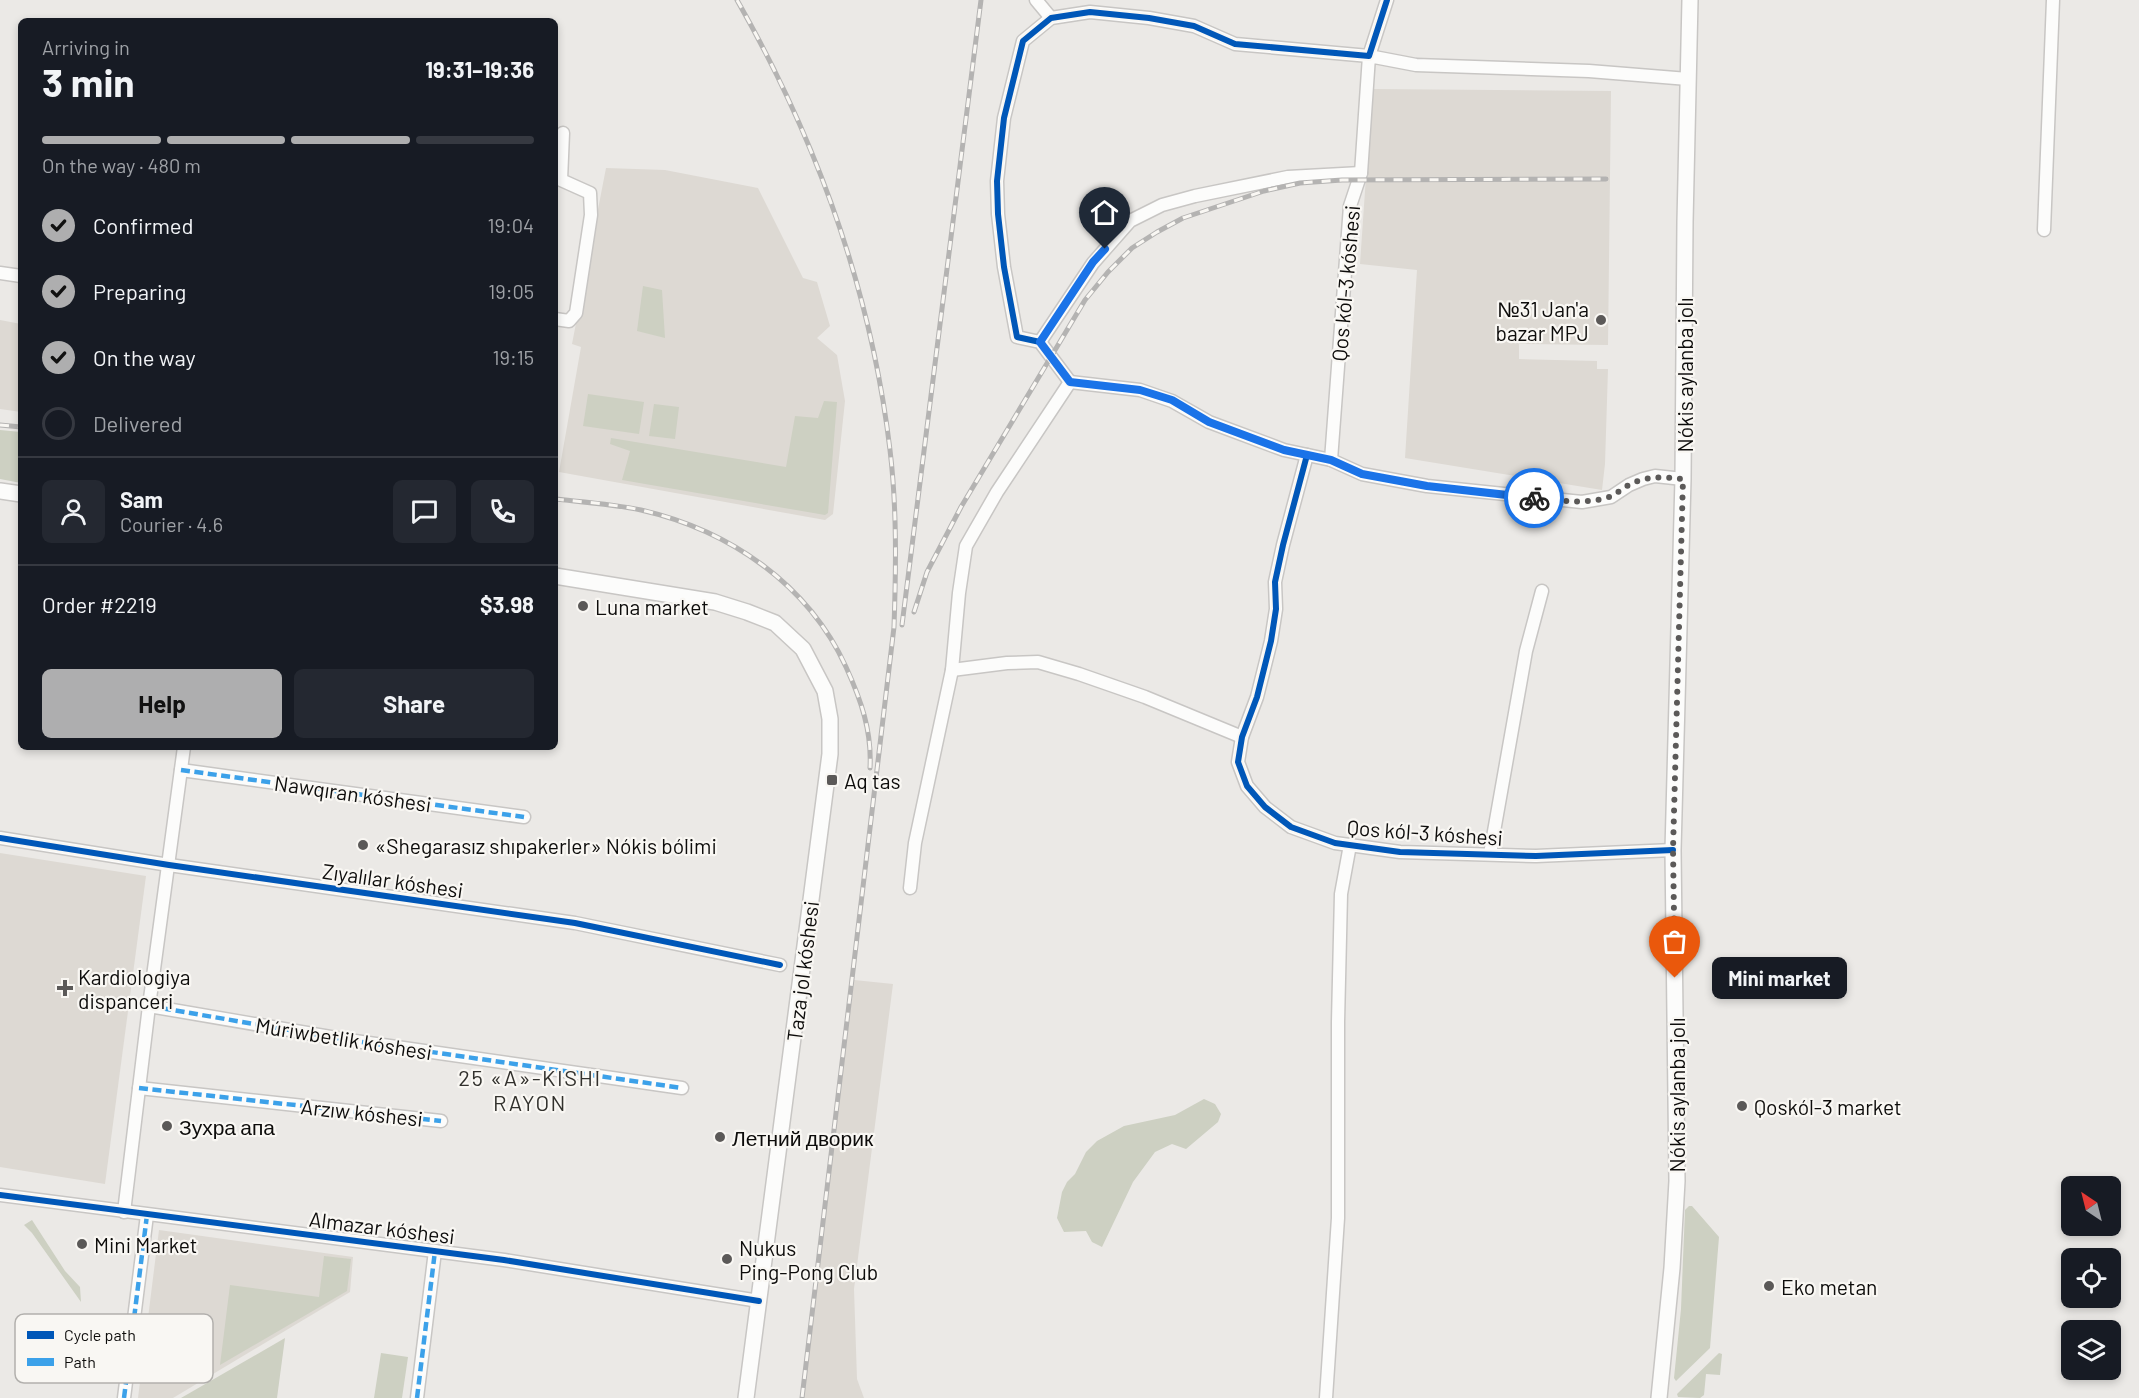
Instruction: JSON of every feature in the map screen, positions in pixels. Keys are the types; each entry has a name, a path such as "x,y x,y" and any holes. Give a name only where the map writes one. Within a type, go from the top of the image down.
{"main road":[{"name":"Nókis aylanba jolı","path":"1659,1398 1672,1268 1677,1182 1673,850 1683,479 1690,0"},
{"path":"0,491 18,494"},
{"name":"Taza jol kóshesi","path":"558,576 715,602 775,623 802,649 825,691 830,719 830,754 746,1398"}],"street":[{"path":"1036,0 1051,18"},
{"path":"1361,173 1369,57 1387,0"},
{"path":"2044,230 2054,0"},
{"path":"1683,479 1655,476 1629,484 1611,496 1582,502 1427,486 1362,474 1331,460 1284,450 1209,422 1172,400 1140,390 1070,382 1040,342 1017,337 1004,267 997,181 1004,118 1023,41 1051,18 1090,12 1149,18 1194,26 1235,44 1416,64 1688,79"},
{"path":"558,319 569,321 576,313 591,215 590,194 561,180 563,133"},
{"name":"Qos kól-3 kóshesi","path":"1040,342 1093,262 1130,221 1162,205 1195,195 1288,177 1361,173 1350,206 1331,460"},
{"path":"0,273 18,276"},
{"path":"910,888 915,843 952,670 966,546 997,492 1070,382"},
{"name":"Qos kól-3 kóshesi","path":"1307,455 1275,582 1276,609 1271,641 1257,697 1242,737 1238,762 1247,786 1264,807 1292,827 1335,843 1400,852 1536,856 1673,850"},
{"name":"Qos kól-3 kóshesi","path":"1490,854 1526,651 1542,591"},
{"path":"952,670 1006,663 1038,662 1145,697 1242,737"},
{"path":"124,1212 148,1006 184,750"},
{"name":"Nawqıran kóshesi","path":"181,770 524,817"},
{"name":"Zıyalılar kóshesi","path":"0,838 169,865 575,923 780,964"},
{"name":"Qos kól-3 kóshesi","path":"1326,1398 1338,1218 1341,894 1350,845"},
{"name":"Múriwbetlik kóshesi","path":"148,1006 348,1041 682,1088"},
{"name":"Arzıw kóshesi","path":"139,1088 441,1121"},
{"name":"Almazar kóshesi","path":"0,1194 561,1268 759,1301"},
{"path":"135,1314 147,1215"},
{"path":"417,1398 435,1251"},
{"path":"124,1398 126,1383"}],"shaded area":[{"path":"1372,89 1611,91 1608,345 1519,344 1519,359 1597,361 1597,369 1608,369 1602,490 1405,458 1417,270 1360,264"},
{"path":"606,168 665,170 758,188 803,278 817,282 830,326 817,338 837,355 845,401 833,514 825,520 559,472 581,347 572,344"},
{"path":"643,286 662,290 665,338 637,331"},
{"path":"0,320 18,323 18,412 0,409"},
{"path":"588,394 644,402 639,434 583,426"},
{"path":"824,401 837,402 828,513 825,515 622,480 630,451 610,444 611,438 786,467 795,416 818,418"},
{"path":"654,404 679,407 675,439 649,436"},
{"path":"0,430 18,432 18,482 0,479"},
{"name":"Kardiologiya dispanceri","path":"0,853 146,876 105,1184 0,1167"},
{"path":"854,980 893,984 854,1289 857,1379 864,1398 803,1398"},
{"path":"1204,1099 1215,1104 1221,1114 1218,1122 1186,1149 1172,1144 1155,1152 1133,1182 1102,1247 1092,1242 1086,1231 1064,1232 1057,1218 1062,1192 1067,1182 1075,1174 1086,1152 1097,1141 1124,1126 1175,1115"},
{"path":"1692,1206 1719,1237 1710,1348 1676,1381 1674,1378 1681,1309 1685,1210"},
{"path":"32,1220 65,1271 80,1287 81,1302 24,1225"},
{"path":"159,1230 353,1257 350,1292 213,1374 213,1314 148,1314"},
{"path":"324,1256 351,1259 347,1291 220,1365 230,1285 319,1297"},
{"path":"285,1338 277,1398 181,1398 207,1383 213,1383 213,1380"},
{"path":"381,1353 408,1357 402,1398 374,1398"},
{"path":"1719,1353 1722,1354 1720,1375 1706,1374 1704,1395 1700,1398 1678,1397 1677,1394"},
{"path":"140,1383 198,1383 173,1398 138,1398"}],"railway":[{"path":"737,0 792,106 836,217 869,332 881,390 894,494 894,627 802,1398"},
{"path":"902,625 981,0"},
{"path":"914,612 927,572 961,507 1085,300 1132,248 1157,232 1183,218 1264,191 1300,183 1342,180 1606,179"},
{"path":"0,425 18,427"},
{"path":"558,499 630,508 674,519 705,531 735,547 788,586 830,637 846,667 867,728 870,768"}],"marked path":[{"path":"181,770 524,817"},
{"path":"149,1006 348,1040 682,1088"},
{"path":"139,1088 441,1121"},
{"path":"135,1314 147,1215"},
{"path":"417,1398 435,1251"},
{"path":"124,1398 126,1383"}],"cycle path":[{"path":"1070,382 1040,342 1017,337 1004,267 997,181 1004,118 1023,41 1051,18 1090,12 1149,18 1194,26 1235,44 1369,56 1387,0"},
{"path":"1307,455 1275,582 1276,609 1271,641 1257,697 1242,737 1238,762 1247,786 1265,807 1291,827 1335,843 1400,852 1536,856 1673,850"},
{"path":"0,838 169,865 575,923 780,965"},
{"path":"0,1195 504,1260 759,1301"}],"way so far":[{"path":"1534,498 1582,502 1611,496 1629,484 1655,476 1683,479 1673,850 1675,978"}],"place":[{"name":"№31 Jan'a bazar MPJ","path":"1601,320"},
{"name":"Luna market","path":"583,606"},
{"name":"Aq tas","path":"832,780"},
{"name":"«Shegarasız shıpakerler» Nókis bólimi","path":"363,845"},
{"name":"Mini market","path":"1675,978"},
{"name":"Kardiologiya dispanceri","path":"65,988"},
{"name":"Qoskól-3 market","path":"1742,1106"},
{"name":"Зухра апа","path":"167,1126"},
{"name":"Летний дворик","path":"720,1137"},
{"name":"Mini Market","path":"82,1244"},
{"name":"Nukus Ping-Pong Club","path":"727,1259"},
{"name":"Eko metan","path":"1769,1286"}],"district":[{"name":"25 «A»-KISHI RAYON","path":"530,1090"}],"route":[{"path":"1105,249 1093,262 1040,342 1070,382 1140,390 1172,400 1209,422 1284,450 1331,460 1362,474 1427,486 1534,498"}]}
